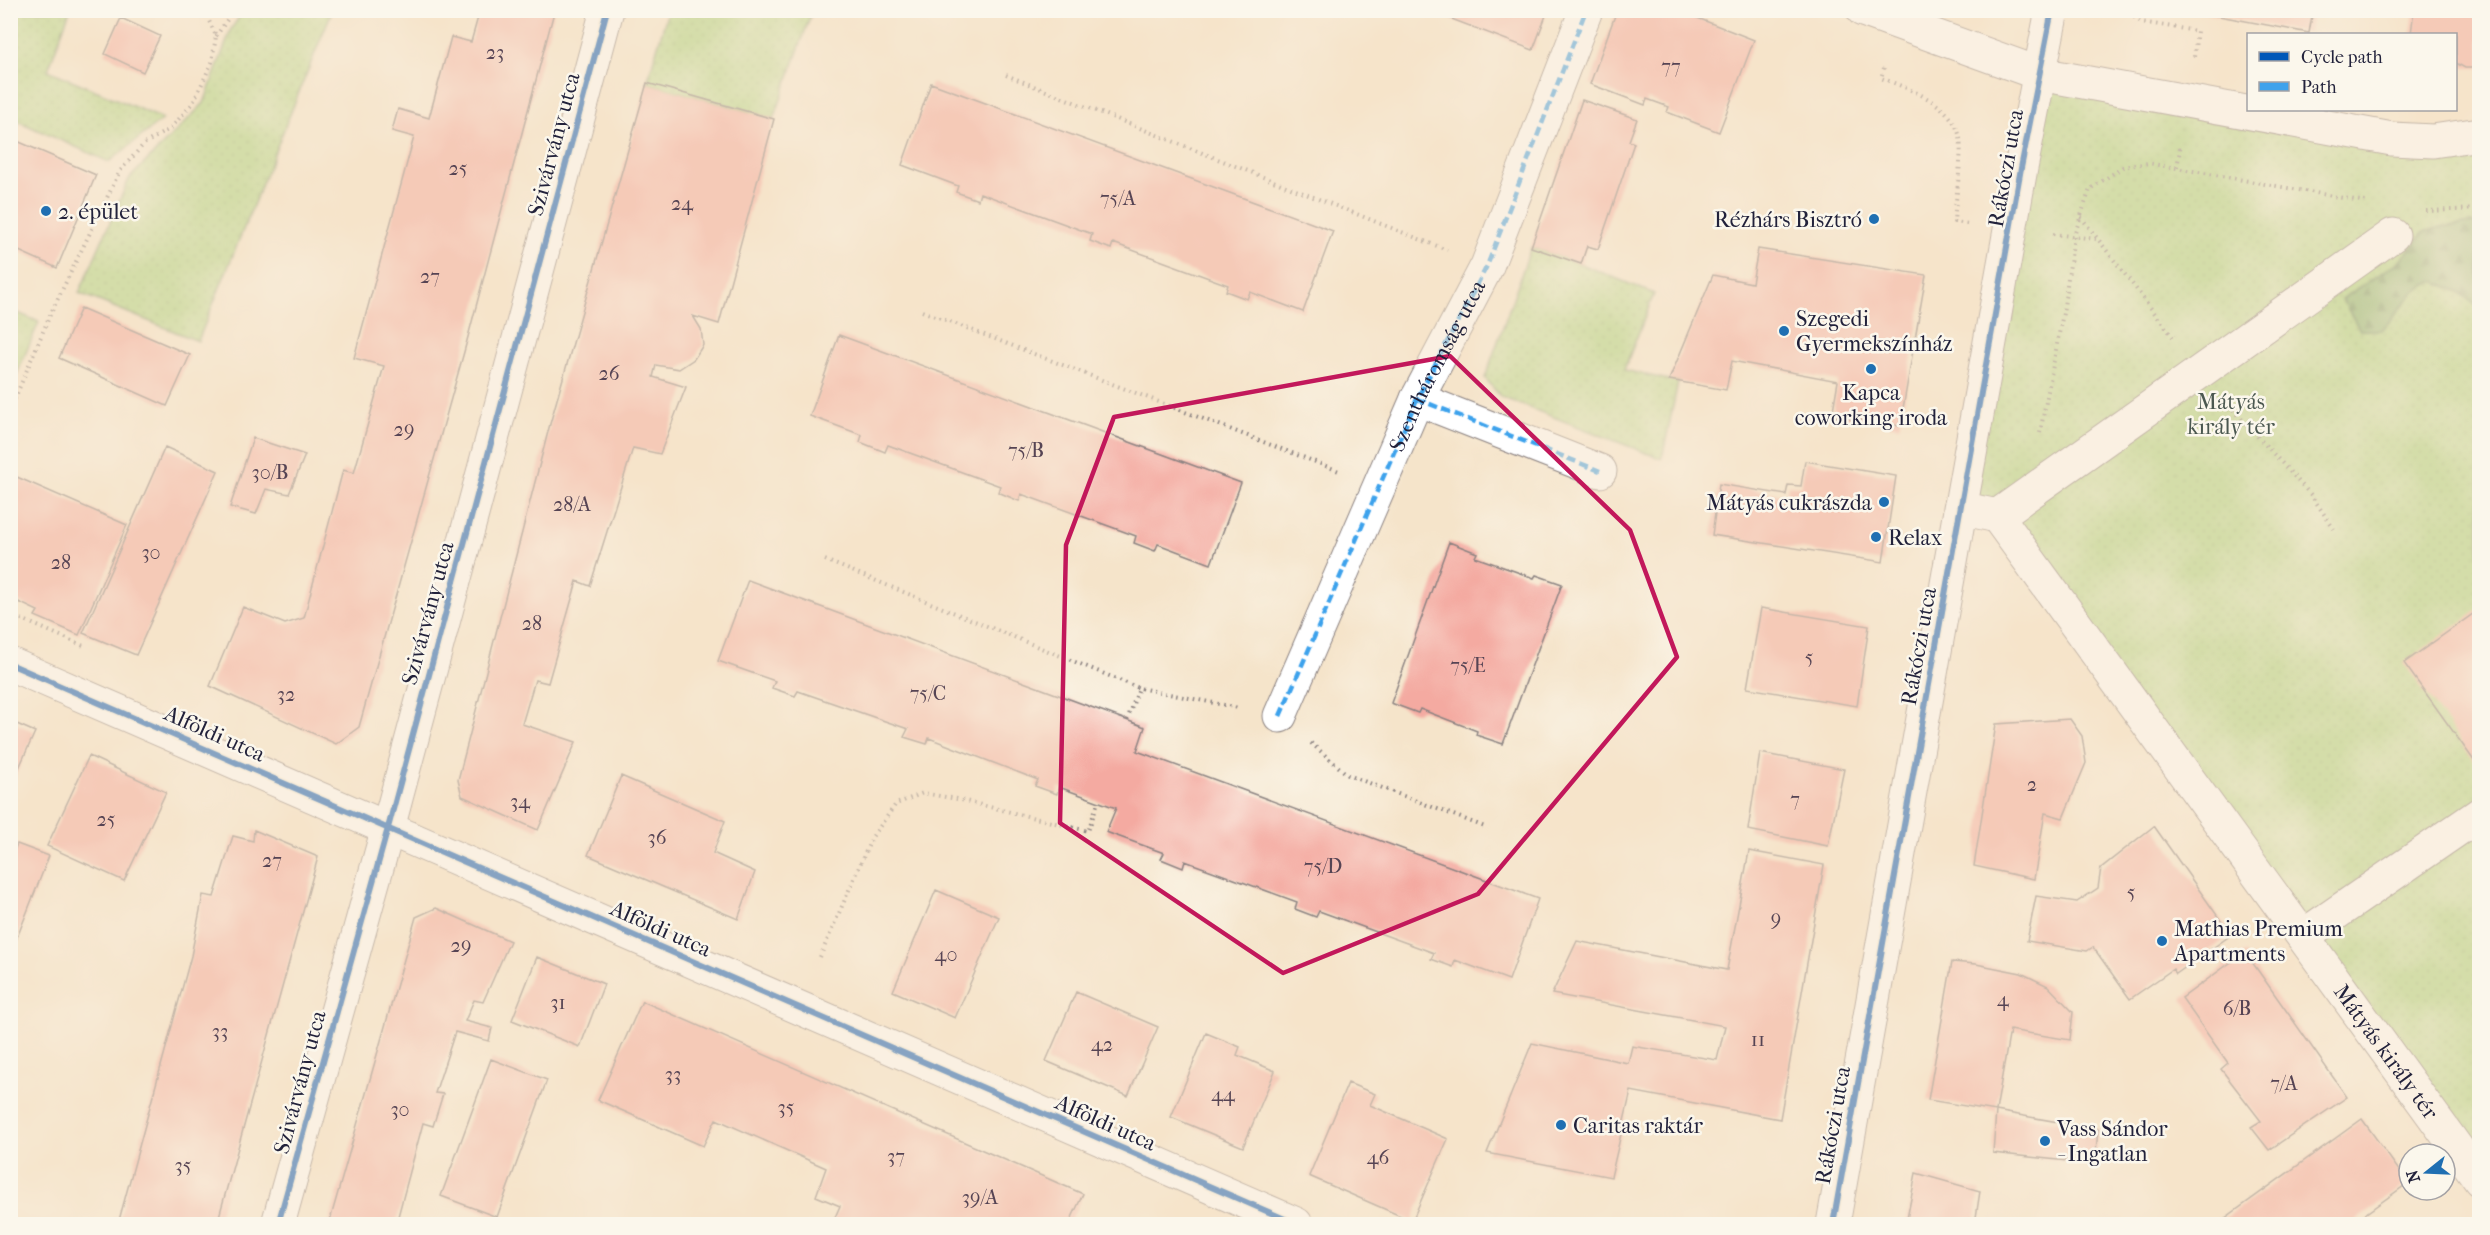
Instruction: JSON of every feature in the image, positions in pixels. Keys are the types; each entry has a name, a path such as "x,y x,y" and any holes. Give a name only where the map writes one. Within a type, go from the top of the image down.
{"street":[{"name":"Szivárvány utca","path":"278,1224 388,828 607,10"},
{"name":"Szentháromság utca","path":"1280,716 1417,399 1487,266 1586,10"},
{"path":"1863,10 2040,74 2392,139 2433,141 2480,134"},
{"name":"Rákóczi utca","path":"1833,1224 1960,508 2052,10"},
{"path":"1960,508 1997,516 2393,235"},
{"path":"1417,399 1600,471"},
{"name":"Mátyás király tér","path":"1997,516 2480,1180"},
{"name":"Alföldi utca","path":"10,664 1296,1224"},
{"path":"2303,936 2480,814"}],"path":[{"path":"204,10 216,36"},
{"path":"10,410 50,315 120,171 144,144 171,128 193,104 212,62 216,36 234,10"},
{"path":"2124,10 2141,22 2197,31 2194,57"},
{"path":"1884,68 1881,78 1930,100 1948,113 1960,137 1954,222 1972,224"},
{"path":"1006,75 1487,266"},
{"path":"2177,167 2183,135"},
{"path":"2040,434 2063,314 2074,236 2090,189 2123,167 2148,163 2371,203"},
{"path":"2416,211 2480,209"},
{"path":"2044,233 2097,239"},
{"path":"922,311 1379,486"},
{"path":"825,560 1139,688"},
{"path":"819,957 872,837 896,804 922,793 1014,812 1088,831 1098,802"}],"highlighted area":[{"path":"1450,356 1630,530 1677,657 1478,894 1283,973 1060,823 1066,545 1114,417"}],"green space":[{"path":"70,10 48,70 163,119 109,162 11,118 11,11"},
{"path":"244,10 332,11 198,341 79,293 129,179 204,103 231,29"},
{"path":"668,11 812,11 774,119 647,83"},
{"name":"Mátyás király tér","path":"2040,74 2276,117 2479,134 2479,1180 2457,1150 2457,1142 2451,1142 1997,516 1960,508"},
{"path":"2479,222 2479,308 2459,292 2435,281 2415,291 2382,330 2360,330 2342,299 2400,261 2424,232"},
{"path":"1531,247 1581,264 1654,294 1624,370 1678,382 1662,459 1501,397 1485,378"},
{"path":"11,310 39,322 11,388"}],"building":[{"path":"480,10 554,12 464,352 359,727 336,744 210,686 243,607 285,624 304,618 343,470 354,473 384,366 354,358 414,137 392,131 398,109 429,118 451,37 471,42"},
{"path":"1428,10 1548,10 1533,50"},
{"path":"1617,10 1677,10 1754,40 1719,132 1667,112 1669,107 1647,99 1645,105 1590,84"},
{"path":"2187,10 2313,10 2309,33"},
{"path":"2414,10 2480,10 2480,68 2465,68 2457,64 2457,33 2411,33"},
{"path":"121,18 160,36 143,72 105,54"},
{"path":"647,83 774,119 719,324 693,316 701,329 703,345 694,359 679,369 656,365 653,377 686,387 660,454 633,448 590,586 577,581 548,683 535,680 522,724 576,742 538,830 462,796 458,780 550,424"},
{"path":"931,83 1333,231 1303,312 1250,292 1247,299 1226,291 1228,285 1113,243 1111,249 1090,241 1092,234 980,193 978,200 956,192 958,186 902,165"},
{"path":"1582,100 1637,119 1629,141 1634,143 1598,249 1587,246 1581,264 1531,247"},
{"name":"2. épület","path":"10,138 96,175 57,268 10,247"},
{"path":"1758,249 1926,275 1900,426 1832,416 1838,381 1732,361 1726,390 1669,380 1713,275 1752,283"},
{"path":"81,308 190,355 167,406 59,358"},
{"path":"839,335 1241,483 1211,564 1158,544 1155,551 1134,543 1136,536 1021,494 1019,501 998,492 1000,486 888,445 885,452 860,442 862,435 810,416"},
{"path":"253,438 305,455 289,494 266,489 256,514 230,507"},
{"path":"165,447 218,471 136,655 83,633"},
{"path":"1805,461 1896,476 1883,562 1712,535 1719,484 1786,495 1788,485 1801,486"},
{"path":"10,474 127,525 79,635 35,616 38,611 10,598"},
{"path":"1449,542 1477,553 1475,557 1534,578 1536,575 1562,584 1503,744 1476,735 1477,731 1420,709 1418,713 1391,703"},
{"path":"748,580 1145,727 1137,751 1538,899 1509,980 1455,960 1453,967 1431,959 1434,953 1319,911 1316,917 1295,909 1297,902 1185,861 1183,868 1161,859 1164,853 1106,832 1116,808 1059,787 1057,794 1035,786 1038,780 929,738 927,744 904,737 908,729 798,691 795,696 772,688 775,681 718,661"},
{"path":"1761,608 1869,626 1857,706 1747,688"},
{"path":"2480,609 2480,675 2477,677 2480,681 2480,769 2404,663"},
{"path":"2070,719 2082,736 2086,763 2063,818 2045,813 2034,879 1974,866 1996,724"},
{"path":"10,721 35,732 10,788"},
{"path":"1760,753 1844,769 1828,846 1748,830"},
{"path":"89,756 166,792 124,881 47,846"},
{"path":"621,776 725,821 713,853 755,872 738,919 588,855"},
{"path":"2154,826 2231,935 2176,974 2173,969 2130,999 2093,947 2087,951 2027,941 2036,896 2077,902 2098,888 2101,868"},
{"path":"254,830 318,857 217,1224 118,1224 191,956 203,895 214,897 233,836 253,841"},
{"path":"17,844 49,856 11,953 10,859"},
{"path":"1749,851 1824,865 1780,1119 1631,1091 1611,1177 1487,1153 1532,1043 1628,1063 1632,1046 1717,1060 1725,1026 1552,994 1577,941 1727,970"},
{"path":"936,890 999,917 955,1018 893,991"},
{"path":"436,908 510,941 483,1002 474,1000 465,1021 492,1028 489,1041 455,1032 435,1093 443,1094 433,1126 423,1123 396,1224 329,1224 416,917"},
{"path":"2245,952 2347,1097 2269,1150 2251,1127 2261,1121 2221,1069 2228,1063 2182,998"},
{"path":"537,957 604,984 580,1047 512,1020"},
{"path":"1952,962 1976,964 2021,973 2048,986 2073,1012 2070,1040 2010,1030 1996,1111 1928,1100"},
{"path":"1076,992 1158,1027 1128,1096 1046,1061"},
{"path":"642,1001 1083,1194 1069,1224 832,1224 840,1206 816,1196 826,1168 716,1119 703,1146 598,1100"},
{"path":"1206,1033 1240,1047 1237,1055 1275,1071 1243,1147 1171,1117"},
{"path":"491,1059 547,1080 497,1217 441,1196"},
{"path":"1348,1083 1375,1094 1370,1105 1448,1139 1412,1221 1309,1176"},
{"name":"Vass Sándor - Ingatlan","path":"1996,1111 2098,1129 2095,1164 1993,1153"},
{"path":"2362,1119 2397,1168 2397,1191 2351,1224 2313,1224 2309,1219 2301,1224 2217,1224"},
{"path":"1916,1173 1980,1191 1975,1224 1906,1224"}],"marked path":[{"path":"1280,716 1417,399 1487,266 1586,10"},
{"path":"1417,399 1600,471"}],"cycle path":[{"path":"278,1224 388,828 607,10"},
{"path":"1833,1224 2021,168 2052,10"},
{"path":"10,664 1296,1224"}],"place":[{"name":"2. épület","path":"46,211"},
{"name":"Rézhárs Bisztró","path":"1874,219"},
{"name":"Szegedi Gyermekszínház","path":"1784,331"},
{"name":"Kapca coworking iroda","path":"1871,369"},
{"name":"Mátyás cukrászda","path":"1884,502"},
{"name":"Relax","path":"1876,537"},
{"name":"Mathias Premium Apartments","path":"2162,941"},
{"name":"Caritas raktár","path":"1561,1125"},
{"name":"Vass Sándor - Ingatlan","path":"2045,1141"}]}
